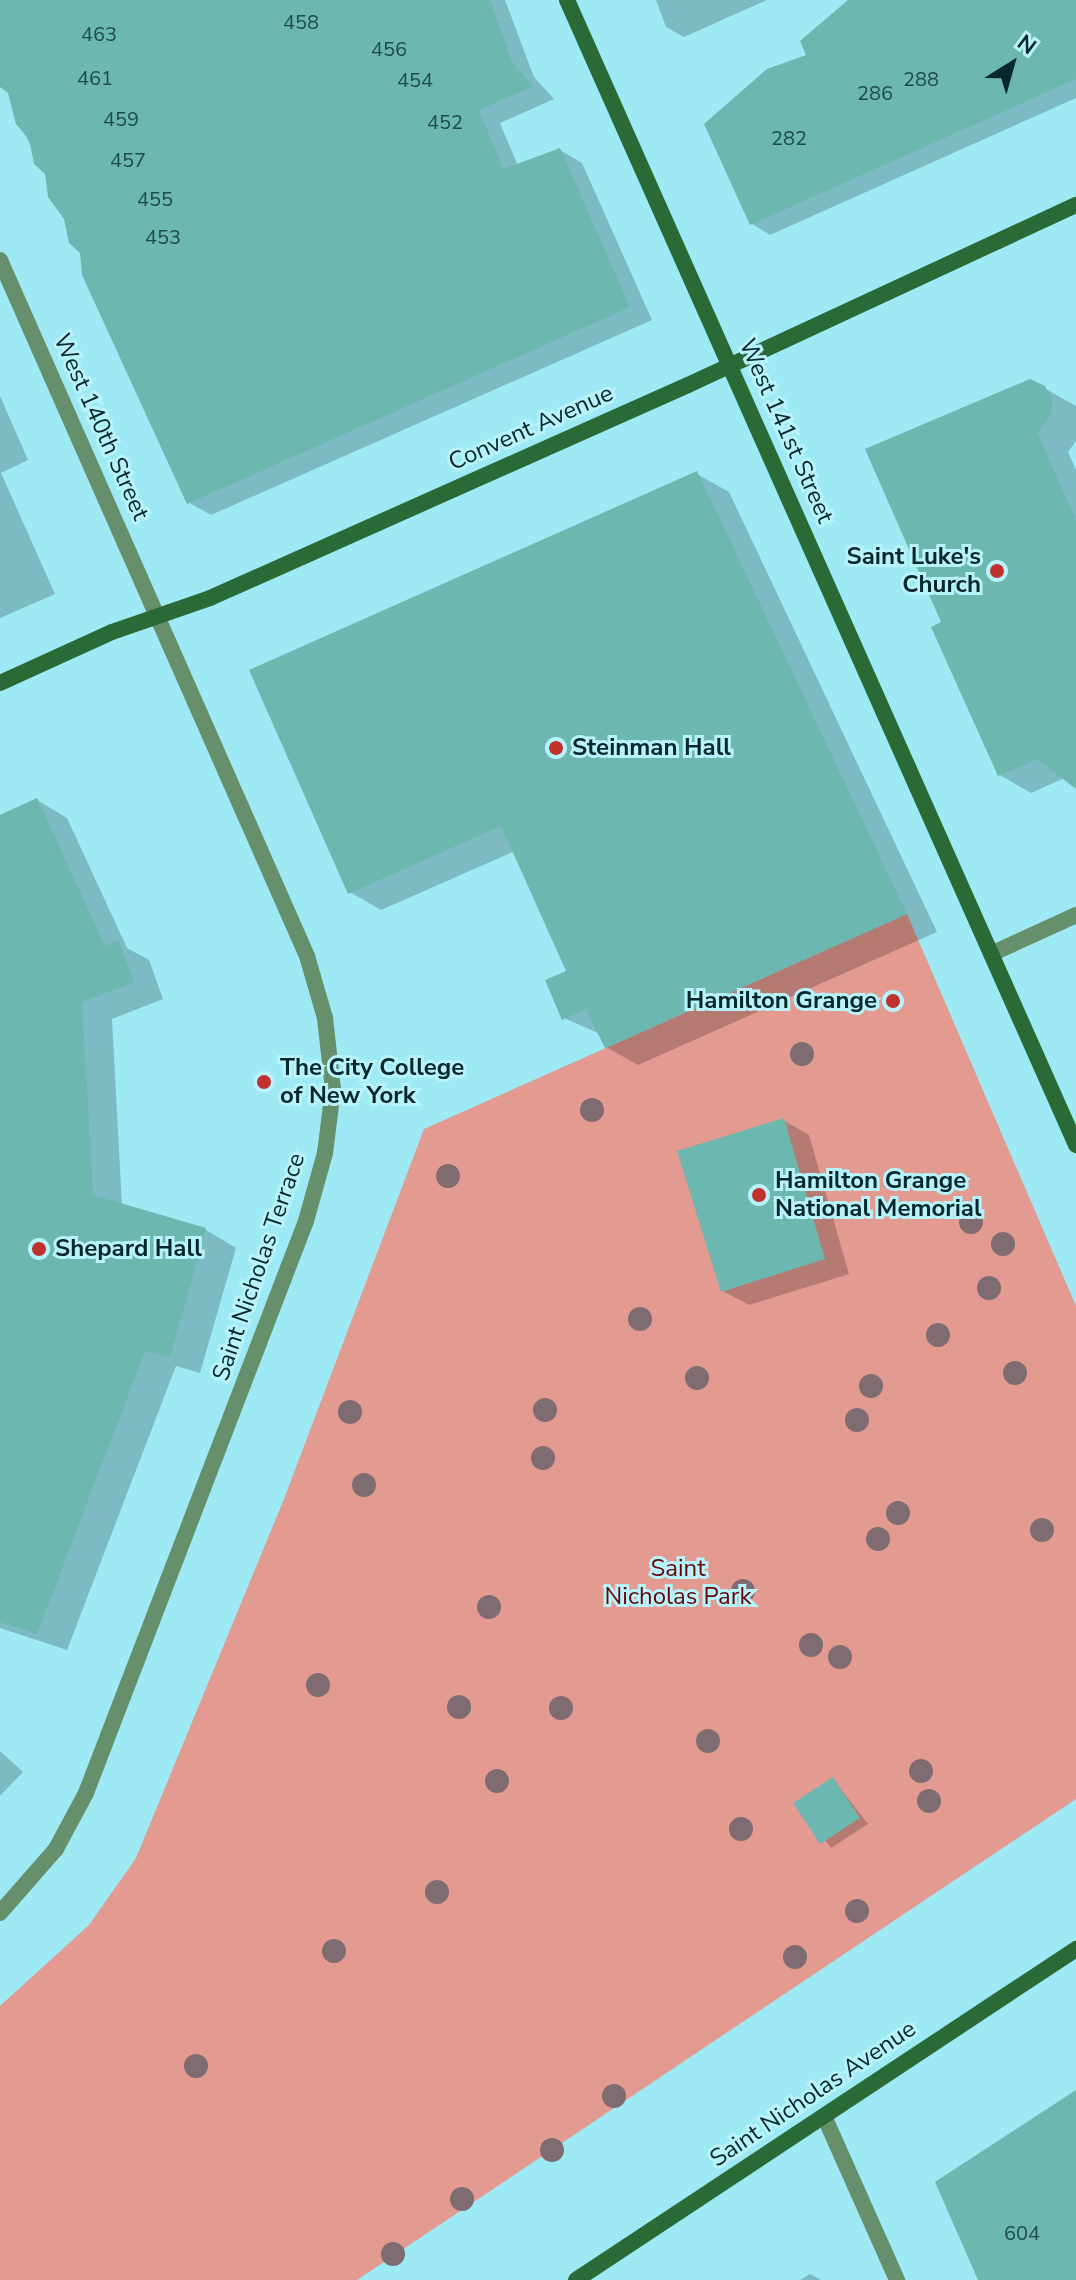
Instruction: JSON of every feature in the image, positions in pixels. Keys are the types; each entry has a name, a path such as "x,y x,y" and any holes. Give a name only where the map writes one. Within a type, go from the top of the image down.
{"street":[{"name":"West 141st Street","path":"567,0 1076,1145"},
{"name":"Convent Avenue","path":"0,683 159,613 210,598 731,366 1076,205"},
{"name":"West 140th Street","path":"0,260 159,613"},
{"name":"Saint Nicholas Terrace","path":"0,1913 56,1849 86,1793 306,1221 332,1113 329,1043 307,956 159,613"},
{"path":"991,954 1076,915"},
{"name":"Saint Nicholas Avenue","path":"576,2280 1076,1949"},
{"path":"824,2116 897,2280"}],"green space":[{"name":"Saint Nicholas Park","path":"907,914 1076,1306 1076,1799 357,2280 0,2280 0,2006 89,1925 136,1858 284,1499 424,1129"}],"building":[{"path":"0,0 490,0 512,62 534,86 479,110 503,169 560,148 630,307 187,504 82,275 80,253 69,243 64,219 48,197 45,174 34,164 29,139 16,124 8,93 0,87"},
{"path":"848,0 1076,0 1076,79 750,225 704,124 767,69 806,55 800,41"},
{"name":"Saint Luke's Church","path":"1030,379 1045,386 1052,398 1051,415 1037,433 1076,520 1076,789 1037,759 998,776 931,627 941,622 865,449"},
{"name":"Steinman Hall","path":"697,471 907,914 605,1048 586,1009 562,1020 545,980 566,971 501,826 348,894 249,670"},
{"name":"Shepard Hall","path":"37,798 105,946 119,941 134,982 82,1002 93,1195 206,1228 170,1357 145,1351 37,1634 0,1622 0,815"},
{"name":"Hamilton Grange National Memorial","path":"784,1118 825,1259 721,1292 677,1151"},
{"path":"833,1777 860,1818 820,1844 793,1803"},
{"path":"1076,2090 1076,2280 978,2280 935,2182"}],"place":[{"name":"Saint Luke's Church","path":"997,571"},
{"name":"Steinman Hall","path":"556,748"},
{"name":"Hamilton Grange","path":"893,1001"},
{"name":"The City College of New York","path":"264,1082"},
{"name":"Hamilton Grange National Memorial","path":"759,1195"},
{"name":"Shepard Hall","path":"39,1249"}]}
